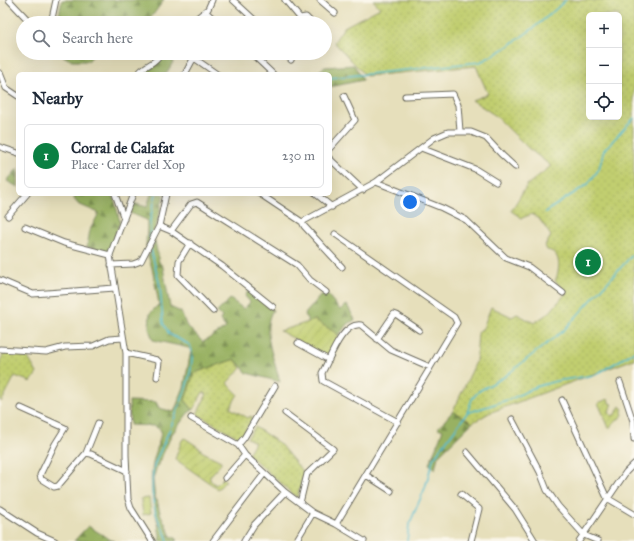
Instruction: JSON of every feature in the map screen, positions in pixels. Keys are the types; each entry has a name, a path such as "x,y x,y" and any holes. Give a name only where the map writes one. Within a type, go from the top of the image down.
{"street":[{"path":"9,0 24,16"},
{"path":"53,16 56,0"},
{"path":"199,16 205,11 212,0"},
{"path":"233,0 250,16"},
{"path":"285,0 296,16"},
{"path":"320,0 335,13"},
{"path":"205,11 210,16"},
{"path":"140,72 157,60"},
{"path":"186,72 193,60"},
{"path":"197,60 213,72"},
{"path":"258,60 271,72"},
{"path":"0,73 6,88 16,95"},
{"path":"405,96 453,94 458,105 460,131"},
{"path":"332,146 355,120 344,96"},
{"path":"302,222 310,216 332,207 376,182 440,134 460,131 477,134 486,138 515,167"},
{"path":"421,148 475,169 496,182"},
{"path":"1,149 16,153"},
{"path":"332,161 363,190"},
{"path":"376,182 442,208 466,220 506,258 529,267 563,293"},
{"path":"8,216 25,196"},
{"path":"116,196 124,219"},
{"path":"132,196 110,255 126,353 127,471 129,503 152,541"},
{"path":"111,265 133,264 141,261 159,226 166,196"},
{"path":"263,196 302,222 342,267"},
{"path":"318,196 332,207"},
{"path":"170,230 191,204 197,202 297,265 310,280 326,292"},
{"path":"159,226 170,230 190,243 222,266 273,307"},
{"path":"25,227 64,243 110,255"},
{"path":"335,234 456,319 457,323 336,524"},
{"path":"190,243 179,261 178,275 213,311"},
{"path":"0,280 31,294 115,288"},
{"path":"377,339 394,314 397,314 419,330"},
{"path":"398,422 325,383 322,376 344,332 353,325 361,325 377,339 401,356 430,367"},
{"path":"0,349 46,352 65,347 93,346 109,339 123,338"},
{"path":"298,343 329,360"},
{"path":"126,353 157,360 159,362 157,377"},
{"path":"620,382 633,421 634,439"},
{"path":"238,445 244,438 275,386"},
{"path":"562,400 608,500 634,514"},
{"path":"21,408 65,428 40,475 41,479 54,487 58,486 86,453 98,423"},
{"path":"285,413 333,449 308,474 300,503"},
{"path":"191,418 238,445 245,455 264,474 313,513 336,524 364,541"},
{"path":"512,420 540,472 547,490 566,515 584,535 598,541"},
{"path":"467,452 515,509 534,541"},
{"path":"86,453 127,471"},
{"path":"225,478 245,455"},
{"path":"579,541 628,469 634,463"},
{"path":"628,469 634,472"},
{"path":"213,541 264,474"},
{"path":"366,474 391,491"},
{"path":"244,541 254,526 285,492"},
{"path":"461,494 479,509 471,541"},
{"path":"0,509 30,529 55,541"},
{"path":"296,541 313,513"},
{"path":"41,541 45,536"}],"green space":[{"path":"62,0 164,0 152,16 59,16"},
{"path":"373,0 634,0 634,359 489,413 472,423 453,411 476,362 478,332 483,328 491,307 512,317 517,314 534,323 550,312 567,292 555,281 559,267 558,262 555,254 552,251 547,250 545,246 551,236 541,221 532,214 522,218 511,211 527,185 551,166 528,148 496,116 472,100 488,94 476,66 366,76 334,42 344,27 380,8"},
{"path":"70,60 89,60 88,61"},
{"path":"172,60 173,62 167,72 142,72 143,71 158,61"},
{"path":"354,65 363,80 332,87 332,72 317,72 325,67"},
{"path":"16,170 16,186 7,181"},
{"path":"75,196 114,196 120,222 109,252 87,247 90,230 99,213 78,204 74,199"},
{"path":"150,196 164,196 156,227 146,247 147,220 130,213 133,203 147,207"},
{"path":"155,241 159,262 163,267 170,307 181,312 186,325 203,342 226,328 220,320 222,317 217,312 230,299 244,309 250,302 245,296 248,291 266,302 273,310 269,318 268,336 280,382 247,373 235,359 194,373 185,400 193,410 188,413 172,434 153,479 155,500 157,500 160,513 171,536 176,538 177,541 159,541 160,536 152,495 151,479 161,430 154,426 130,425 129,401 156,402 159,408 174,412 184,387 191,351 189,348 153,340 149,329 150,313 159,304 152,268 148,256"},
{"path":"327,294 340,310 347,305 355,320 347,324 339,335 315,320 308,322 305,314 321,295"},
{"path":"315,320 339,335 328,357 280,331"},
{"path":"4,353 27,356 37,373 31,382 15,376 2,401 0,401 0,361"},
{"path":"235,359 241,368 227,383 238,394 230,408 248,418 250,416 253,417 242,436 239,438 197,414 207,394 203,392 193,410 185,400 194,373"},
{"path":"608,399 610,404 612,404 609,411 611,416 616,414 620,406 623,409 623,415 609,428 598,403"},
{"path":"453,411 472,423 438,456 435,469 429,464 443,430 438,428"},
{"path":"255,427 279,443 304,473 297,498 248,454 255,442 247,438"},
{"path":"185,438 201,449 201,451 221,461 221,464 210,476 210,480 216,485 223,478 226,481 218,489 175,459 182,440"},
{"path":"149,498 151,513 143,515 141,499"},
{"path":"88,526 111,540 114,541 74,541"}],"waterway":[{"path":"332,78 480,62 492,56 525,34 566,0"},
{"path":"545,212 588,184 599,169 604,150 634,118"},
{"path":"150,238 150,220 156,196"},
{"path":"151,250 160,286 163,323 169,334 190,345 192,354 191,366 184,395 153,471 152,489 154,508 168,541"},
{"path":"407,541 409,525 425,488 433,459 467,413 472,399 479,391 504,377 564,330 634,253"},
{"path":"467,413 513,398 535,387 556,381 595,375 634,352"}],"place":[{"name":"Corral de Calafat","path":"588,262"}]}
